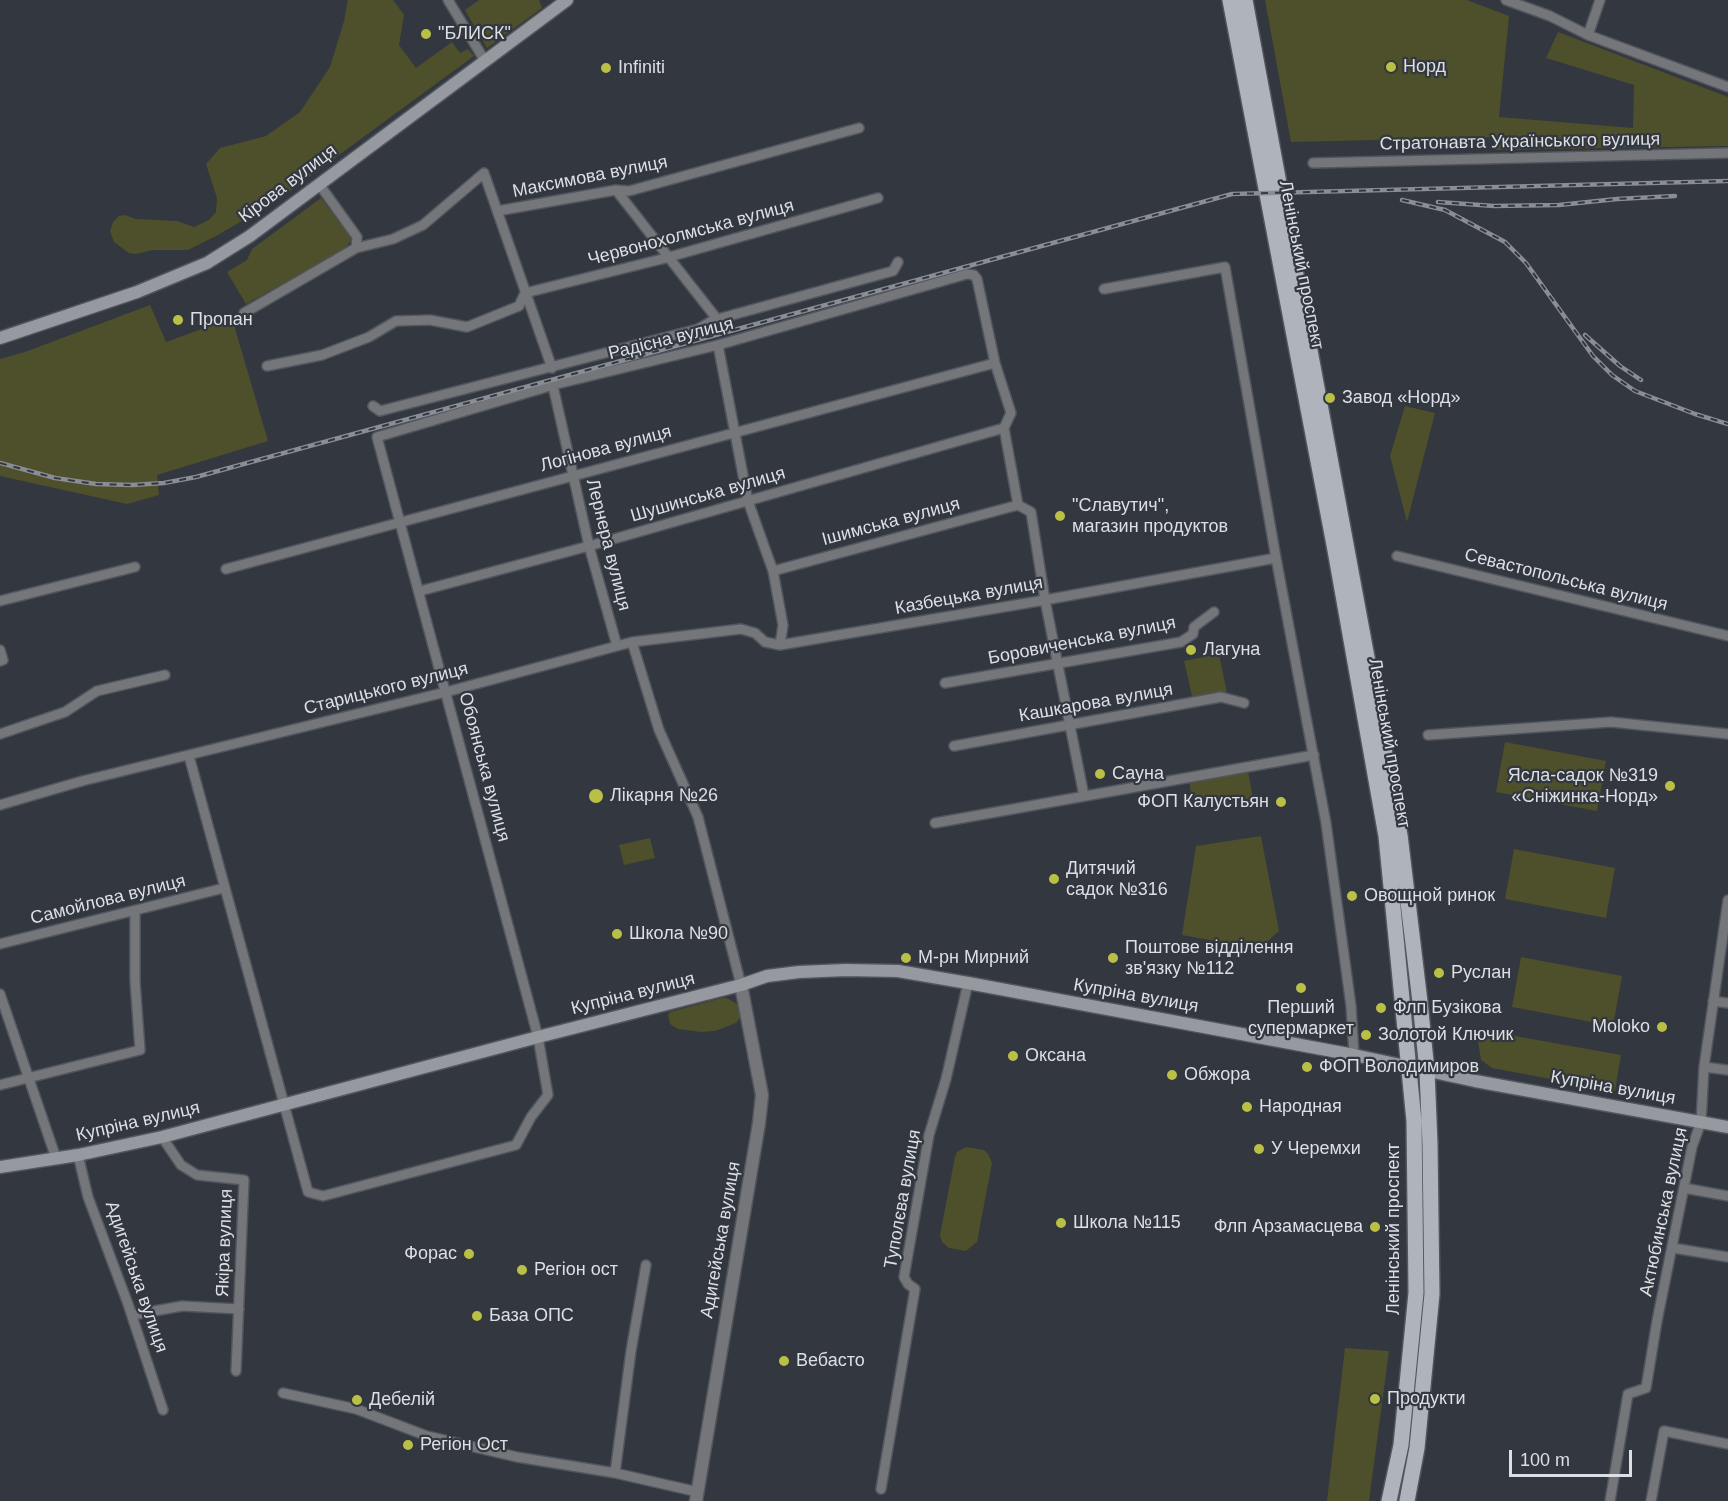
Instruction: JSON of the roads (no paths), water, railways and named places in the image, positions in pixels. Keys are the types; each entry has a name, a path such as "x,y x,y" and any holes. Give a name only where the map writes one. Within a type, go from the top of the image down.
{"main road":[{"name":"Кірова вулиця","path":"0,338 137,292 207,263 250,236 485,61 550,5 567,0"},
{"name":"Ленінський проспект","path":"1230,0 1335,550 1386,836 1414,1121 1416,1293 1401,1445 1389,1501"},
{"name":"Ленінський проспект","path":"1245,0 1400,835 1427,1071 1432,1294 1417,1448 1407,1501"},
{"name":"Купріна вулиця","path":"0,1167 78,1155 162,1137 778,975 846,970 898,971 969,983 1728,1127"}],"street":[{"path":"448,0 485,61"},
{"path":"1506,0 1550,16 1587,35 1728,87"},
{"path":"1587,35 1600,0"},
{"name":"Максимова вулиця","path":"244,313 356,248 393,239 423,225 484,173 497,211 616,190 629,191 860,128"},
{"name":"Стратонавта Українського вулиця","path":"1313,163 1728,153"},
{"path":"319,184 357,237 356,248"},
{"path":"616,190 717,319"},
{"name":"Червонохолмська вулиця","path":"525,293 668,258 878,198"},
{"path":"497,211 552,368"},
{"name":"Радісна вулиця","path":"373,406 380,411 698,329 717,319 893,270 898,262"},
{"path":"1104,289 1225,267 1276,558 1326,823 1349,995 1354,1055"},
{"name":"Радісна вулиця","path":"377,437 555,385 718,345 967,274 974,275 977,279 995,363"},
{"path":"267,366 322,355 369,337 396,321 430,320 467,327 519,306 525,293"},
{"path":"718,345 748,501 773,571 783,625 780,645"},
{"path":"995,363 1011,413 1004,428 1018,505 1031,512 1084,796"},
{"name":"Логінова вулиця","path":"226,568 995,363"},
{"name":"Лернера вулиця","path":"555,385 589,546 617,646"},
{"name":"Шушинська вулиця","path":"420,591 589,546 1004,428"},
{"name":"Обоянська вулиця","path":"377,437 538,1037"},
{"name":"Ішимська вулиця","path":"773,571 1018,505"},
{"name":"Севастопольська вулиця","path":"1397,556 1728,636"},
{"name":"Казбецька вулиця","path":"780,645 1276,558"},
{"path":"0,601 135,567"},
{"name":"Боровиченська вулиця","path":"945,683 1181,642 1192,634 1194,627 1214,612"},
{"name":"Старицького вулиця","path":"0,805 82,781 446,692 632,642 741,629 755,633 765,642 780,645"},
{"path":"632,642 658,730 698,817 741,985"},
{"path":"0,650 3,660 0,661"},
{"path":"0,734 65,712 97,692 165,675"},
{"name":"Кашкарова вулиця","path":"954,746 1221,697 1244,703"},
{"path":"1428,735 1611,722 1728,734"},
{"path":"935,823 1314,755"},
{"path":"189,756 308,1192 323,1196 516,1145 531,1117 548,1095 538,1037"},
{"name":"Самойлова вулиця","path":"0,944 224,888"},
{"name":"Актюбинська вулиця","path":"1610,1501 1628,1394 1647,1388 1657,1322 1692,1147 1701,1122 1704,1067 1728,900"},
{"path":"0,1085 140,1050 135,981 135,911"},
{"name":"Туполєва вулиця","path":"881,1489 915,1289 904,1277 925,1156 969,983"},
{"name":"Адигейська вулиця","path":"697,1496 762,1095 741,985"},
{"path":"0,994 56,1158"},
{"path":"1713,1001 1728,1003"},
{"path":"1704,1067 1728,1070"},
{"name":"Якіра вулиця","path":"162,1137 181,1165 197,1175 244,1180 236,1371"},
{"name":"Адигейська вулиця","path":"78,1155 88,1197 132,1315 163,1410"},
{"path":"1684,1188 1728,1196"},
{"path":"1673,1248 1728,1257"},
{"path":"615,1473 631,1351 646,1265"},
{"path":"132,1315 182,1306 238,1309"},
{"path":"283,1393 356,1409 427,1437 517,1457 615,1473 697,1496"},
{"path":"1652,1501 1664,1431 1728,1444"}],"railway":[{"path":"0,463 55,478 96,484 164,483 196,477 1232,194 1728,181"},
{"path":"1438,202 1494,206 1559,205 1675,196"},
{"path":"1402,200 1445,210 1505,242 1526,263 1593,356 1612,375 1635,391 1728,424"},
{"path":"1585,335 1620,366 1641,380"}],"place":[{"name":"\"БЛИСК\"","path":"426,34"},
{"name":"Норд","path":"1391,67"},
{"name":"Infiniti","path":"606,68"},
{"name":"Пропан","path":"178,320"},
{"name":"Завод «Норд»","path":"1330,398"},
{"name":"\"Славутич\", магазин продуктов","path":"1060,516"},
{"name":"Лагуна","path":"1191,650"},
{"name":"Сауна","path":"1100,774"},
{"name":"Ясла-садок №319 «Сніжинка-Норд»","path":"1670,786"},
{"name":"Лікарня №26","path":"596,796"},
{"name":"ФОП Калустьян","path":"1281,802"},
{"name":"Дитячий садок №316","path":"1054,879"},
{"name":"Овощной ринок","path":"1352,896"},
{"name":"Школа №90","path":"617,934"},
{"name":"М-рн Мирний","path":"906,958"},
{"name":"Поштове відділення зв'язку №112","path":"1113,958"},
{"name":"Руслан","path":"1439,973"},
{"name":"Перший супермаркет","path":"1301,988"},
{"name":"Флп Бузікова","path":"1381,1008"},
{"name":"Moloko","path":"1662,1027"},
{"name":"Золотой Ключик","path":"1366,1035"},
{"name":"Оксана","path":"1013,1056"},
{"name":"ФОП Володимиров","path":"1307,1067"},
{"name":"Обжора","path":"1172,1075"},
{"name":"Народная","path":"1247,1107"},
{"name":"У Черемхи","path":"1259,1149"},
{"name":"Школа №115","path":"1061,1223"},
{"name":"Флп Арзамасцева","path":"1375,1227"},
{"name":"Форас","path":"469,1254"},
{"name":"Регіон ост","path":"522,1270"},
{"name":"База ОПС","path":"477,1316"},
{"name":"Вебасто","path":"784,1361"},
{"name":"Продукти","path":"1375,1399"},
{"name":"Дебелій","path":"357,1400"},
{"name":"Регіон Ост","path":"408,1445"}]}
